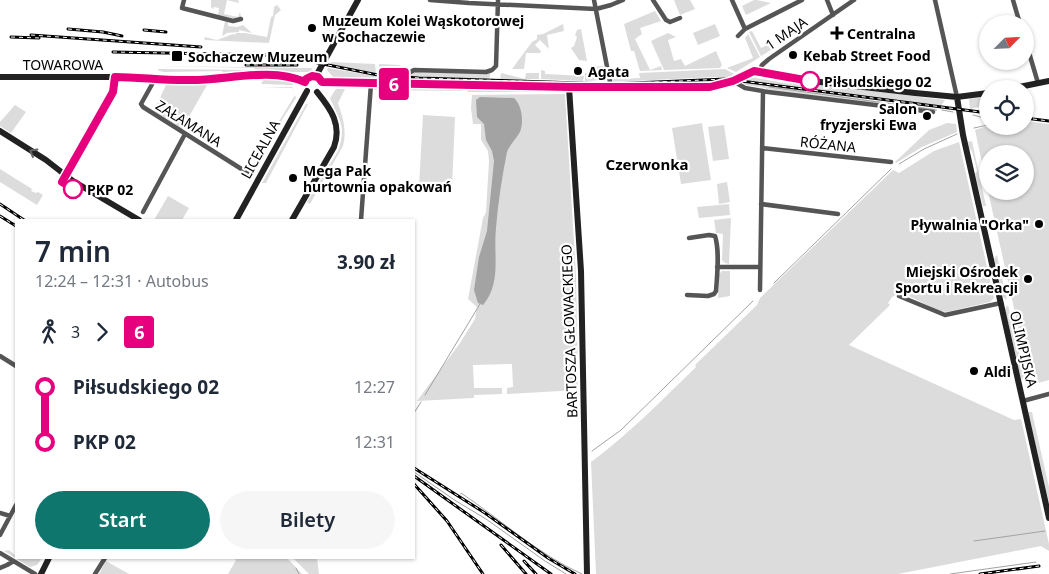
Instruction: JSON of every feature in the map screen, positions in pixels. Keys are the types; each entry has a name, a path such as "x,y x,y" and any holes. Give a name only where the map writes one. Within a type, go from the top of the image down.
{"street":[{"path":"184,0 182,8 233,21 241,19"},
{"path":"316,76 358,0"},
{"path":"430,0 498,2 596,9 623,0"},
{"path":"594,0 611,87"},
{"path":"653,0 666,20 670,22 680,18"},
{"path":"732,0 745,30"},
{"path":"738,36 745,30 802,0"},
{"path":"827,0 833,15"},
{"name":"1 MAJA","path":"759,72 762,65 768,59 854,0"},
{"path":"935,0 957,97"},
{"path":"1013,0 1017,15"},
{"path":"404,84 405,76 414,70 486,72 492,70 496,66 498,2"},
{"path":"1034,69 1038,83"},
{"path":"316,76 322,82 371,84 710,87 733,81 749,72 759,72 786,78 957,97 979,94"},
{"name":"TOWAROWA","path":"0,77 115,77 190,80 279,75 305,82"},
{"path":"316,76 309,77 305,82 307,91 317,92 321,88 322,82"},
{"path":"65,175 113,92 115,77"},
{"name":"ZAŁAMANA","path":"155,78 142,106 251,175"},
{"path":"733,81 745,88 763,91 933,112"},
{"path":"1034,84 1049,81"},
{"path":"361,219 371,84"},
{"name":"BARTOSZA GŁOWACKIEGO","path":"569,87 581,271 587,574"},
{"name":"LICEALNA","path":"235,219 307,91"},
{"path":"760,290 763,91"},
{"path":"293,219 334,148 337,139 335,119 317,92"},
{"name":"OLIMPIJSKA","path":"957,97 963,135 1049,518"},
{"path":"0,131 53,165 65,175 137,219"},
{"path":"143,212 185,134"},
{"name":"RÓŻANA","path":"762,148 891,162"},
{"path":"761,204 838,214"},
{"path":"687,295 708,296 714,294 716,292 717,267 715,236 689,238"},
{"path":"717,267 760,267"},
{"path":"899,296 945,315 1001,303"},
{"path":"0,356 15,365"},
{"path":"1022,401 1049,394"},
{"path":"0,535 15,507"},
{"path":"0,513 10,516"},
{"path":"0,553 12,562 35,574"},
{"path":"40,574 49,559"},
{"path":"95,574 104,559"},
{"path":"0,568 12,562"}],"shaded area":[{"path":"211,0 227,0 224,14 238,17 240,12 241,17 236,19 218,15 219,8 214,7 213,9 211,7"},
{"path":"227,0 238,0 239,3"},
{"path":"674,0 690,0 695,9 680,15"},
{"path":"754,0 771,3 746,15 742,6"},
{"path":"277,5 281,10 275,15 269,43 205,40 204,37 217,40 237,33 267,37 274,7"},
{"path":"655,11 661,21 640,28 642,34 635,39 650,70 661,66 662,70 640,71 634,51 631,51 624,24"},
{"path":"225,21 228,22 228,26 237,27 243,25 252,33 239,30 239,32 226,33 222,36"},
{"path":"563,24 564,31 547,35 549,49 540,40 535,45 541,51 540,53 526,53 524,69 512,69 532,42 537,39 537,35"},
{"path":"715,24 720,36 698,45 693,33"},
{"path":"581,29 587,61 579,60 571,48 574,46 577,37 575,35 577,30"},
{"path":"752,31 761,48 771,43 774,48 761,56 749,32"},
{"path":"668,33 676,37 668,40 674,61 681,59 685,66 716,51 722,65 720,68 664,70 651,41"},
{"path":"748,34 760,57 736,72 727,68 753,58 745,38"},
{"path":"331,62 375,64 376,73 330,64"},
{"path":"379,64 400,65 404,76 380,74"},
{"path":"159,66 313,68 310,72 258,72 254,68"},
{"path":"603,66 605,78 603,80 585,81 585,73 590,73 591,76 593,67"},
{"path":"328,68 376,76 374,81 334,78 327,70"},
{"path":"158,69 254,70 256,72 224,74 222,71 165,72"},
{"path":"725,69 734,74 728,78 613,82 611,76 619,75 620,79 640,78 639,73"},
{"path":"541,70 545,71 545,74 584,76 583,81 541,79"},
{"path":"414,72 491,72 489,79 408,76"},
{"path":"501,73 525,79 526,73 539,73 539,79 526,79 526,81 500,80"},
{"path":"751,77 790,84 791,81 945,100 941,106 746,80"},
{"path":"277,78 293,81 293,85 261,84 264,79"},
{"path":"406,79 598,85 407,81"},
{"path":"743,83 937,109 937,111 768,90"},
{"path":"166,85 207,85 182,129 154,111"},
{"path":"261,87 292,87 294,94 292,88"},
{"path":"377,87 461,88 463,91 374,90"},
{"path":"469,88 539,90 539,92 467,92"},
{"path":"336,89 345,89 338,103 343,119 343,146 310,204 307,202 338,151 341,142 341,123 330,98"},
{"path":"565,94 576,276 578,390 507,394 507,388 513,387 512,364 473,365 474,388 502,388 502,394 474,395 474,398 417,401 460,343 475,319 477,307 468,299 483,218 486,212 489,161 488,151 481,140 481,124 473,124 472,95"},
{"path":"295,95 296,98 249,171"},
{"path":"480,97 514,98 519,105 522,119 520,132 507,152 500,190 495,238 495,278 489,296 483,305 478,303 474,290 479,257 487,231 494,161 492,151 486,140 484,124 477,117 476,100"},
{"path":"979,97 979,107 970,109 969,99"},
{"path":"306,104 308,104 266,183 262,183"},
{"path":"15,105 26,112 11,133 0,126 0,122"},
{"path":"423,115 455,117 452,187 419,186"},
{"name":"Miejski Ośrodek Sportu i Rekreacji","path":"1034,122 1049,124 1049,380 1031,385 990,200 1034,200 1034,145 979,145 979,149 975,130 979,129 979,135 1034,135"},
{"path":"702,123 711,180 681,184 672,128"},
{"path":"947,123 956,124 957,132 922,147 895,162 929,130"},
{"path":"724,125 729,159 713,161 708,127"},
{"path":"972,141 979,174 979,190 975,174 977,171 968,142"},
{"path":"959,142 994,298 990,302 947,312 939,311 901,292 892,297 888,303 890,305 849,345 1014,420 1021,419 1049,551 1041,546 898,574 596,574 591,462 619,440 658,404 757,305 760,298 893,170 899,173 934,151"},
{"path":"0,169 32,189 31,191 43,195 37,205 0,182"},
{"path":"727,182 730,202 719,204 717,184"},
{"path":"168,196 189,208 183,219 155,219"},
{"path":"982,200 985,200 986,206 983,206"},
{"path":"729,204 730,215 699,218 697,207"},
{"path":"731,218 729,264 722,260 723,234 716,233 714,220"},
{"path":"997,255 1007,300 1003,297 994,259"},
{"path":"722,271 730,271 730,296 718,298 719,274"},
{"path":"1008,305 1025,378 1021,379 1005,309"},
{"path":"1028,412 1032,412 1049,487 1049,503"},
{"path":"9,550 15,555 15,558 4,551"},
{"path":"17,559 41,559 37,565 30,567"},
{"path":"234,559 288,559 302,574 228,574 236,560"},
{"path":"294,559 317,559 319,574 309,574"},
{"path":"106,561 129,574 99,574"}],"waterway":[{"path":"769,87 936,110"},
{"path":"942,110 953,112"},
{"path":"973,115 979,117"},
{"path":"974,128 979,127"},
{"path":"899,164 924,149 957,134"},
{"path":"774,283 891,169"},
{"path":"592,451 621,430 753,301"},
{"path":"425,395 480,304"},
{"path":"415,411 421,402"},
{"path":"415,473 566,574"},
{"path":"461,494 550,557 582,574"},
{"path":"974,541 1045,531"},
{"path":"950,574 1036,562"},
{"path":"296,568 299,574"}],"railway":[{"path":"68,29 103,32 122,36"},
{"path":"144,30 166,32"},
{"path":"31,35 201,47"},
{"path":"11,37 39,38"},
{"path":"113,52 270,55 378,75 419,78 610,84 726,79 979,112"},
{"path":"246,65 297,65"},
{"path":"1034,119 1049,121"},
{"path":"0,204 22,219"},
{"path":"0,216 15,225"},
{"path":"415,469 575,574"},
{"path":"415,477 551,574"},
{"path":"415,485 447,521 483,574"},
{"path":"501,545 526,574"},
{"path":"524,561 536,574"},
{"path":"980,574 1039,566"}],"bus line":[{"name":"6","path":"73,189 62,182 113,92 115,77 209,80 279,75 305,82 309,77 316,76 322,82 371,84 710,87 733,81 754,71 810,81"}],"place":[{"name":"Muzeum Kolei Wąskotorowej w Sochaczewie","path":"312,28"},
{"name":"Centralna","path":"837,33"},
{"name":"Kebab Street Food","path":"793,55"},
{"name":"Sochaczew Muzeum","path":"177,56"},
{"name":"Agata","path":"578,71"},
{"name":"Piłsudskiego 02","path":"810,81"},
{"name":"Salon fryzjerski Ewa","path":"927,116"},
{"name":"Mega Pak hurtownia opakowań","path":"293,178"},
{"name":"PKP 02","path":"73,189"},
{"name":"Pływalnia \"Orka\"","path":"1039,224"},
{"name":"Miejski Ośrodek Sportu i Rekreacji","path":"1028,279"},
{"name":"Aldi","path":"974,371"}],"district":[{"name":"Czerwonka","path":"647,164"}]}
